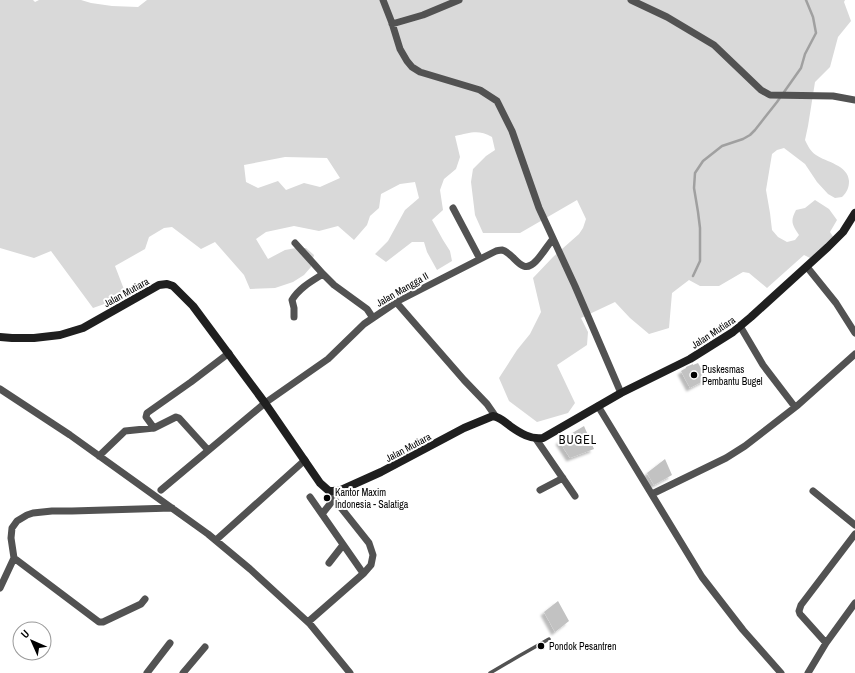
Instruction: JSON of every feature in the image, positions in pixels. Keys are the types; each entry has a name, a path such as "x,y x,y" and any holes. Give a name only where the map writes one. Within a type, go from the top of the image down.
{"street":[{"path":"383,0 400,49 412,67 420,72 480,90 497,101 512,131 539,208 622,393"},
{"path":"392,24 423,15 459,0"},
{"path":"632,0 667,17 714,45 761,90 770,95 833,96 855,100"},
{"path":"453,208 480,258"},
{"name":"Jalan Mutiara","path":"536,439 543,438 622,393 690,359 733,332 752,317 807,267 843,232 855,213"},
{"name":"Jalan Mangga II","path":"161,490 265,402 328,360 364,324 396,302 496,251 502,250 520,265 526,267 532,265 553,239"},
{"path":"295,243 334,286 367,309 373,318"},
{"path":"807,267 836,303 855,333"},
{"path":"294,317 292,300 296,294 307,284 323,274"},
{"name":"Jalan Mutiara","path":"0,336 12,338 34,338 60,335 83,328 159,285 167,284 173,286 188,301 229,353 265,402 320,483 329,490 333,491 341,490 381,472 464,428 493,416 496,417"},
{"path":"396,302 487,404 496,417 527,436 536,439 575,496"},
{"path":"740,326 763,366 795,407"},
{"path":"154,428 146,415 147,413 229,353"},
{"path":"652,494 719,461 745,446 795,407 855,354"},
{"path":"0,389 70,435 216,540 308,622 350,673"},
{"path":"598,406 702,577 743,630 781,673"},
{"path":"99,456 125,431 154,428 177,417 208,450"},
{"path":"216,540 305,460"},
{"path":"540,490 563,478"},
{"path":"308,622 371,565 373,554 369,543 334,499 329,490"},
{"path":"813,491 855,525"},
{"path":"310,497 363,573"},
{"path":"322,514 334,499"},
{"path":"0,588 14,558 11,538 12,528 17,521 27,515 52,511 172,508"},
{"path":"826,643 800,614 799,610 801,605 855,534"},
{"path":"329,563 343,545"},
{"path":"14,558 99,622 103,622 141,604 145,600"},
{"path":"808,673 826,643 855,603"},
{"path":"147,673 170,643"},
{"path":"183,673 205,647"}],"lane":[{"path":"490,673 549,640"}],"shaded area":[{"path":"0,0 33,0 35,2 39,0 81,0 112,6 138,7 147,0 845,0 844,2 851,21 838,37 830,67 815,82 805,140 809,148 814,153 845,171 849,181 847,190 842,197 835,198 828,194 817,182 805,164 784,148 777,150 772,154 766,190 772,230 778,237 787,242 795,240 799,235 792,220 796,210 805,208 815,200 829,209 837,220 830,232 834,238 812,259 804,255 767,288 749,273 743,272 719,286 700,286 689,280 672,293 669,328 649,334 630,318 615,302 581,318 588,332 587,345 557,365 575,403 568,413 537,422 509,401 499,378 517,350 530,334 541,312 533,278 553,257 579,234 586,219 577,200 520,233 483,233 475,215 471,182 473,169 486,156 495,150 492,137 482,133 474,132 455,136 460,157 456,169 444,179 440,190 443,210 432,220 450,251 452,261 437,270 427,252 424,242 412,242 386,262 375,254 388,241 405,210 419,198 415,182 400,184 381,194 379,208 370,216 367,225 354,240 338,226 319,231 294,226 266,232 256,239 268,259 285,250 296,248 306,248 314,255 311,267 304,275 293,282 275,288 250,289 244,275 215,242 201,249 172,227 164,228 149,237 145,249 115,266 125,292 110,302 93,308 51,251 34,258 0,248","holes":["285,157 327,158 340,178 320,187 304,183 286,190 278,181 258,188 246,182 244,165"]}],"building":[{"name":"Puskesmas Pembantu Bugel","path":"698,363 707,379 690,388 681,371 686,367"},
{"path":"584,426 594,449 570,458 559,441"},
{"path":"665,459 672,475 654,485 647,473"},
{"path":"558,601 569,621 555,632 544,612"}],"waterway":[{"path":"693,276 700,261 700,228 694,188 695,173 703,161 722,146 750,135 777,102 801,68 805,54 816,33 813,17 806,0"}],"place":[{"name":"Puskesmas Pembantu Bugel","path":"694,375"},
{"name":"Kantor Maxim Indonesia - Salatiga","path":"327,498"},
{"name":"Pondok Pesantren","path":"541,646"}],"district":[{"name":"BUGEL","path":"578,440"}]}
